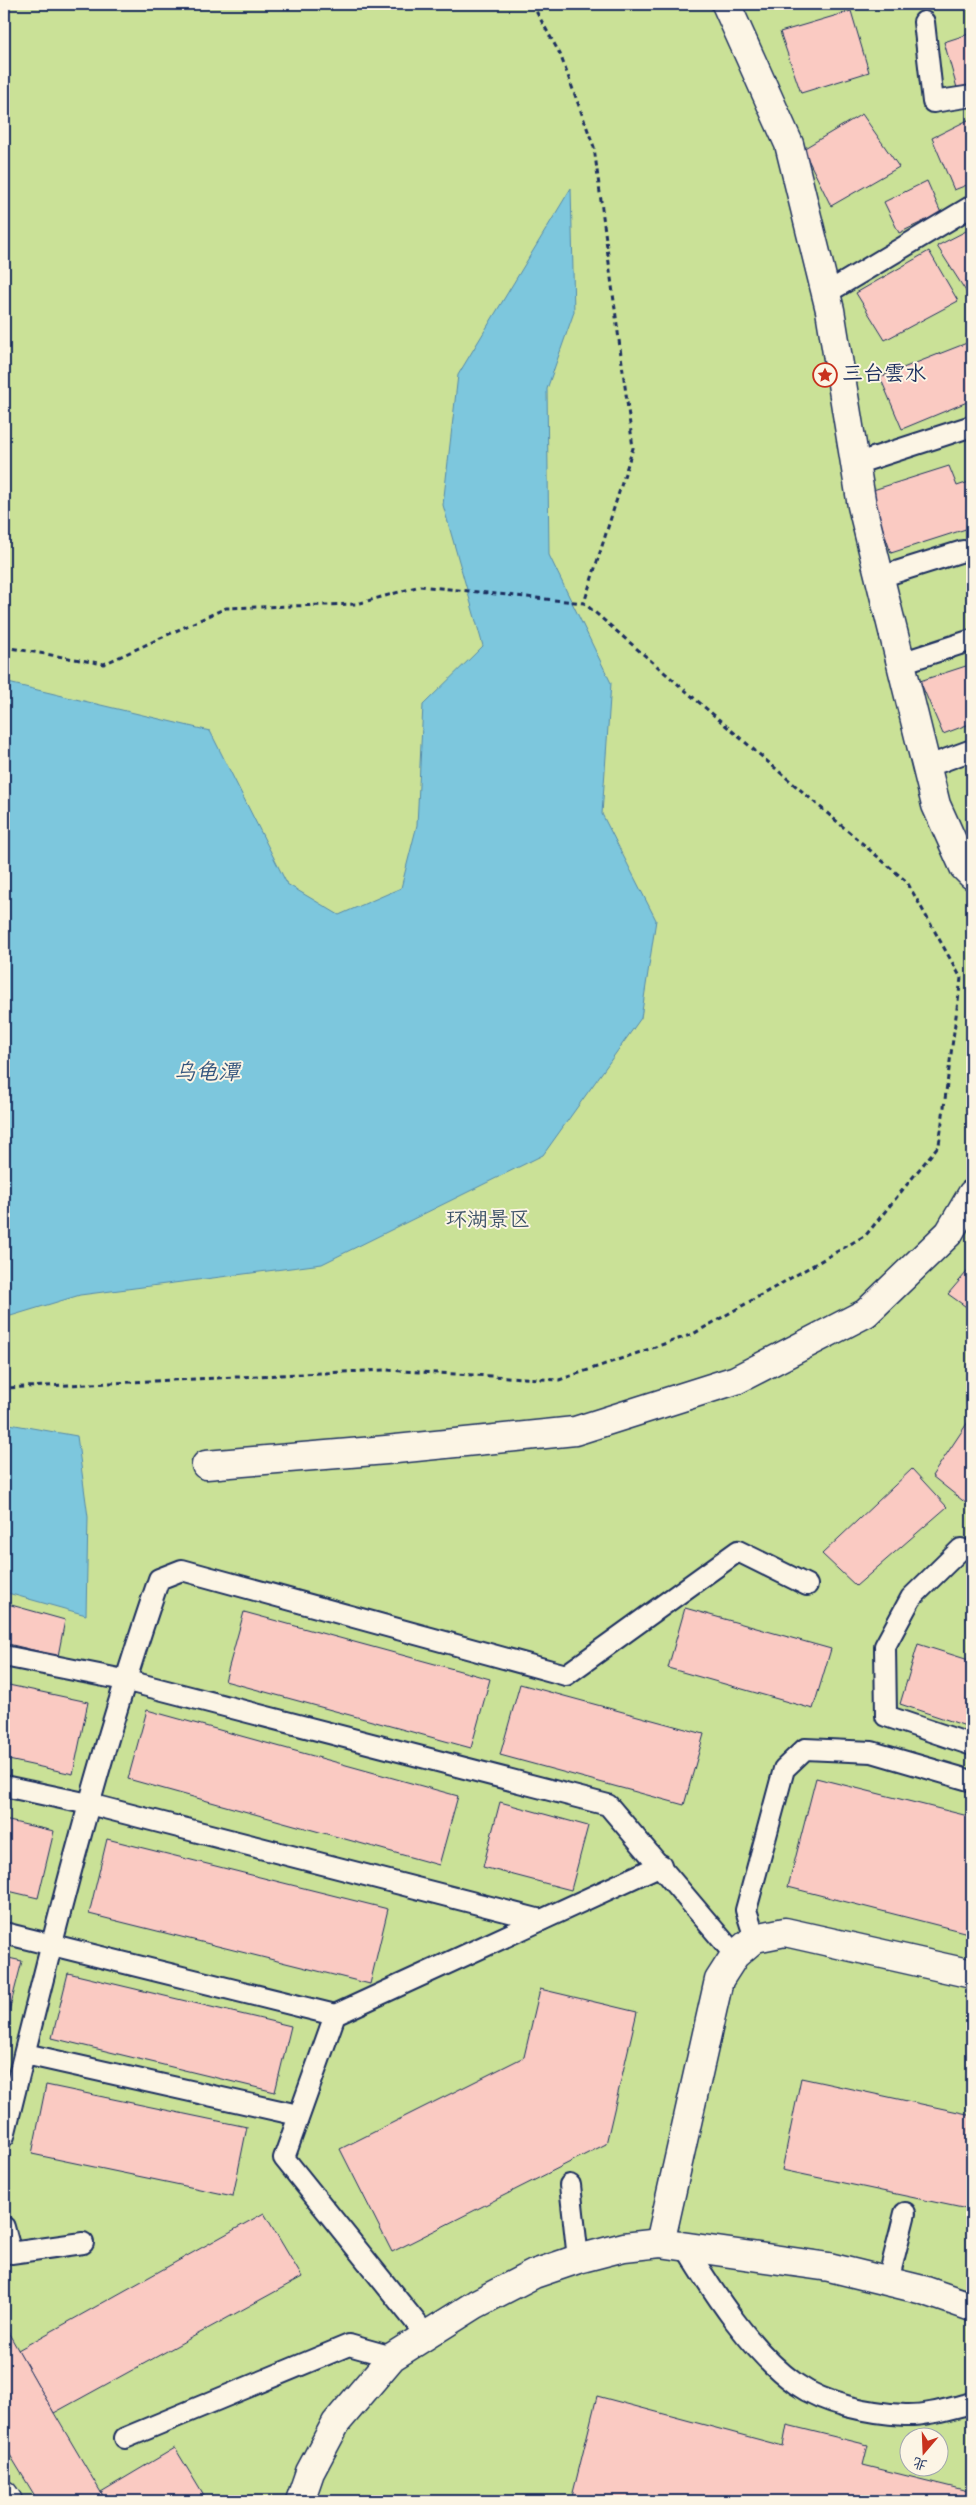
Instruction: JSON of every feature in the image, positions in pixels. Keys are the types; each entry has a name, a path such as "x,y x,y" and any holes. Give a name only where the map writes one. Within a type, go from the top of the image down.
{"street":[{"path":"726,4 789,144 826,294 862,506 926,767 936,806 964,867 972,875"},
{"path":"206,1465 386,1450 575,1431 736,1380 866,1313 949,1233 972,1194"},
{"path":"672,2244 719,1980 745,1947 785,1932 972,1974"},
{"path":"300,2501 310,2472 336,2423 392,2357 476,2304 526,2278 578,2259 624,2247 672,2244 829,2268 923,2290 972,2307"},
{"path":"4,2495 8,2501"}],"lane":[{"path":"924,22 933,102 972,96"},
{"path":"826,294 972,206"},
{"path":"855,464 972,426"},
{"path":"880,577 963,551"},
{"path":"900,663 972,640"},
{"path":"926,767 972,750"},
{"path":"961,1549 911,1598 885,1646 886,1716 972,1744"},
{"path":"4,2136 50,1944 124,1680 159,1578 182,1570 566,1675 738,1551 807,1585"},
{"path":"4,1656 124,1680 608,1805 660,1865 745,1947"},
{"path":"745,1947 746,1910 784,1769 805,1749 872,1752 972,1781"},
{"path":"4,1786 89,1804 541,1920"},
{"path":"4,1933 335,2015 660,1865"},
{"path":"335,2015 284,2158 426,2335"},
{"path":"25,2054 298,2115"},
{"path":"570,2185 578,2259"},
{"path":"888,2281 905,2213"},
{"path":"4,2227 11,2253 83,2243"},
{"path":"672,2244 770,2362 797,2385 830,2401 865,2410 906,2415 937,2412 972,2403"},
{"path":"125,2438 349,2345 392,2357"}],"path":[{"path":"532,4 560,54 594,147 633,448 584,603"},
{"path":"4,648 104,664 226,608 357,604 420,586 584,603 907,882 961,978 939,1145 866,1235 693,1334 559,1380 386,1370 4,1388"}],"green space":[{"name":"环湖景区","path":"4,4 972,4 972,2501 4,2501"}],"water":[{"name":"乌龟潭","path":"571,188 574,312 547,389 549,555 611,683 602,814 656,920 641,1018 543,1155 322,1264 80,1295 4,1318 4,682 210,731 287,884 339,915 401,888 417,825 423,705 483,646 443,505 458,375"},
{"path":"4,1423 77,1436 88,1517 86,1615 4,1592"}],"building":[{"path":"925,4 945,4 926,8"},
{"path":"851,11 869,72 801,93 780,32"},
{"path":"972,33 972,84 957,88 944,42"},
{"path":"862,114 899,167 831,206 803,149"},
{"path":"972,118 972,183 954,190 932,138"},
{"path":"927,181 941,213 899,233 884,202"},
{"path":"972,228 972,295 969,296 937,246"},
{"path":"929,251 958,301 885,340 856,293"},
{"path":"972,341 972,400 902,429 880,377"},
{"path":"949,466 957,486 972,481 972,527 891,553 870,491"},
{"path":"972,664 972,723 943,734 920,681"},
{"path":"972,766 972,779 968,768"},
{"path":"972,1266 972,1311 948,1294"},
{"path":"972,1416 972,1508 932,1476"},
{"path":"912,1469 947,1507 856,1586 822,1554"},
{"path":"4,1603 65,1620 58,1656 4,1643"},
{"path":"685,1608 831,1649 813,1709 668,1668"},
{"path":"244,1612 490,1679 471,1748 225,1681"},
{"path":"918,1644 972,1661 972,1728 900,1704"},
{"path":"4,1684 88,1702 73,1774 4,1759"},
{"path":"520,1684 704,1734 684,1805 500,1755"},
{"path":"147,1710 458,1796 439,1865 128,1779"},
{"path":"816,1778 972,1817 972,1934 788,1887"},
{"path":"500,1802 588,1826 571,1890 483,1867"},
{"path":"4,1820 54,1831 38,1898 4,1890"},
{"path":"107,1839 388,1909 370,1984 89,1914"},
{"path":"4,1957 22,1961 4,2031"},
{"path":"68,1973 291,2026 275,2092 52,2038"},
{"path":"540,1989 637,2012 606,2144 392,2252 340,2149 524,2057"},
{"path":"801,2078 972,2115 972,2210 782,2170"},
{"path":"46,2085 247,2127 233,2196 32,2154"},
{"path":"264,2213 302,2277 54,2413 18,2350"},
{"path":"4,2325 106,2501 38,2501 4,2445"},
{"path":"597,2396 783,2446 787,2425 868,2445 863,2465 898,2474 898,2478 915,2478 972,2492 972,2501 571,2501"},
{"path":"175,2448 207,2501 106,2501 101,2492"}],"place":[{"name":"三台雲水","path":"825,375"}]}
